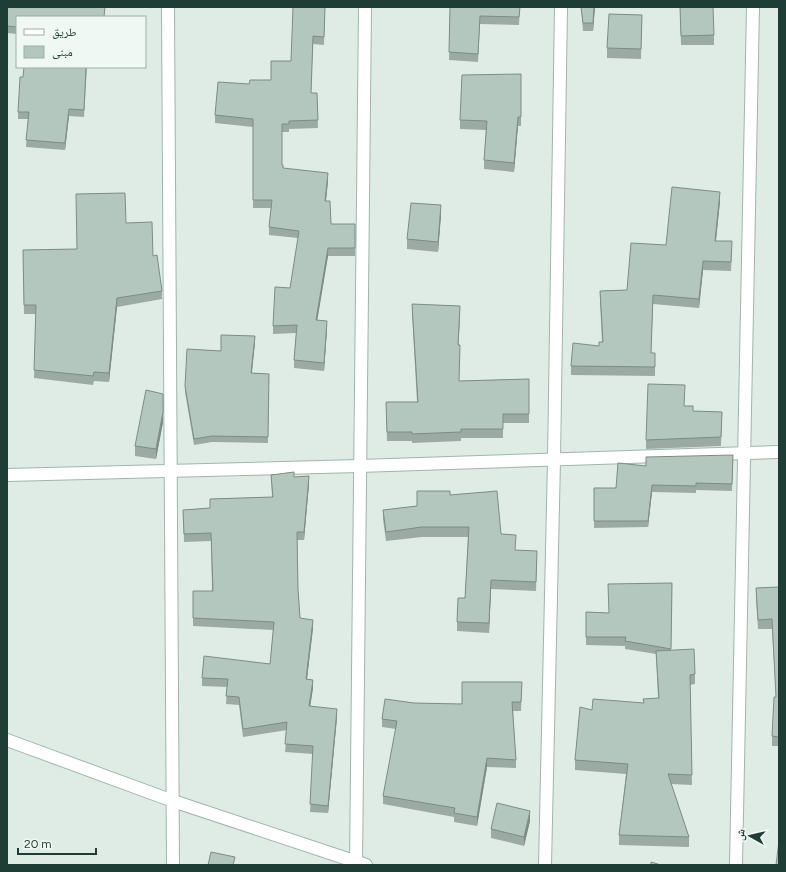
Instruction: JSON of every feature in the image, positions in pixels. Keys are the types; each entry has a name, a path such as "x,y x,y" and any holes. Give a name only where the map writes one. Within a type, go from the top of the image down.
{"street":[{"path":"168,7 174,865"},
{"path":"7,740 173,801 359,864 359,466 365,7"},
{"path":"546,865 561,7"},
{"path":"736,865 753,7"},
{"path":"7,475 171,472 779,452"}],"building":[{"path":"7,7 105,7 104,16 16,16 16,27 7,26"},
{"path":"293,7 325,7 324,37 313,36 311,93 317,93 318,120 289,121 289,124 282,124 282,165 283,168 328,173 325,201 330,201 331,224 355,224 355,248 328,248 316,320 327,321 324,363 294,360 297,325 273,326 275,287 290,288 299,231 269,227 272,200 253,200 253,119 215,115 218,82 249,84 250,80 271,80 271,61 291,61"},
{"path":"450,7 520,7 519,17 480,16 478,54 449,52"},
{"path":"581,7 594,7 593,23 583,23"},
{"path":"680,7 713,7 714,35 681,36"},
{"path":"609,14 642,15 641,49 607,48"},
{"path":"24,68 86,68 84,110 69,109 65,143 26,140 29,112 18,112 20,77 23,77"},
{"path":"521,74 521,117 518,117 514,163 484,160 487,121 460,120 462,75"},
{"path":"672,187 720,192 715,241 732,241 731,262 703,261 699,299 653,295 651,353 655,353 655,367 571,366 573,343 599,346 599,342 603,342 600,291 627,290 631,243 666,245"},
{"path":"125,193 126,223 152,222 153,256 157,255 162,291 117,298 109,373 94,372 93,376 34,370 36,305 24,305 23,250 77,249 76,194"},
{"path":"411,203 441,205 438,242 407,239"},
{"path":"412,304 460,306 458,345 460,345 459,381 529,379 529,414 503,414 503,429 461,429 461,432 412,434 412,432 387,432 386,402 418,402"},
{"path":"221,335 255,336 251,373 269,374 268,437 212,436 194,439 185,386 187,349 221,351"},
{"path":"648,384 685,385 684,406 693,406 693,411 722,412 721,437 646,440"},
{"path":"146,390 163,394 163,412 156,449 135,446"},
{"path":"733,455 732,484 696,483 696,486 652,485 648,521 594,521 594,488 616,488 618,463 646,466 646,457"},
{"path":"294,472 294,477 309,476 304,532 297,532 300,618 313,620 306,679 313,680 309,706 337,709 328,806 310,804 313,746 285,744 287,722 243,729 239,697 226,696 228,679 202,678 204,656 270,664 274,622 193,618 193,591 213,591 211,533 184,534 183,510 210,508 210,499 273,497 271,475"},
{"path":"417,491 450,491 450,495 497,491 501,534 516,535 515,550 537,551 536,582 491,580 489,623 457,622 458,598 465,598 469,527 422,527 386,532 383,510 417,506"},
{"path":"672,583 671,649 625,641 626,637 586,637 586,612 609,613 608,584"},
{"path":"779,587 779,737 772,736 774,697 776,697 772,619 758,620 756,588"},
{"path":"694,649 695,674 690,675 692,775 668,774 689,837 619,835 628,764 575,760 580,707 592,710 593,699 644,703 643,699 659,698 656,651"},
{"path":"462,682 522,682 521,702 512,702 516,760 487,758 477,817 454,813 455,808 383,796 397,721 382,719 385,699 414,703 462,704"},
{"path":"497,803 530,811 524,837 491,829"},
{"path":"779,841 779,865 776,865"},
{"path":"211,852 235,857 233,865 208,865"},
{"path":"651,862 661,865 651,865"}]}
